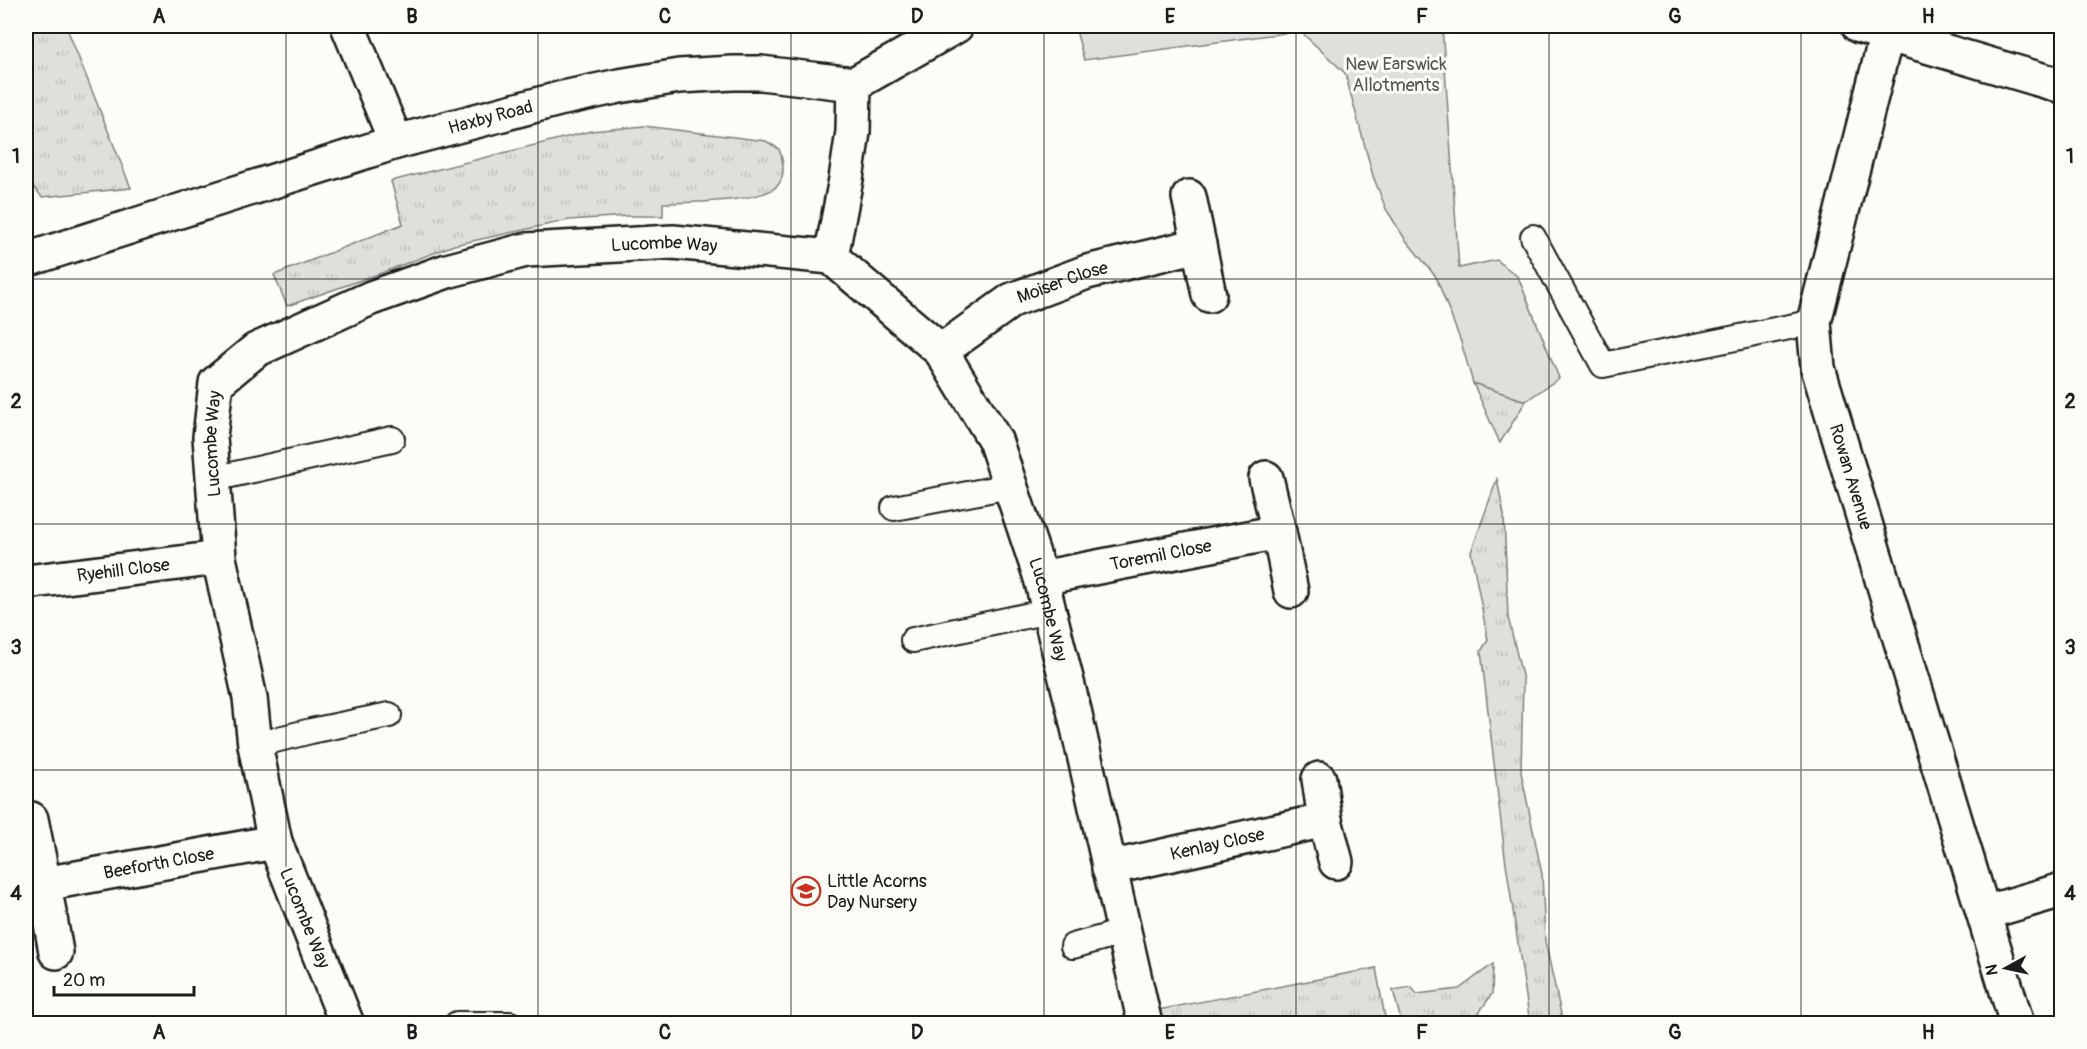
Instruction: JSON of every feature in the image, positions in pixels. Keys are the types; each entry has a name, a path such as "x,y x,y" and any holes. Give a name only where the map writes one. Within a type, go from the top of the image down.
{"street":[{"path":"348,26 396,142"},
{"path":"831,257 853,132 854,84 956,26"},
{"path":"1873,29 2061,86"},
{"name":"Rowan Avenue","path":"1873,29 1814,322 1818,368 2017,1023"},
{"name":"Haxby Road","path":"26,260 396,142 559,99 679,76 761,74 854,84"},
{"path":"1189,196 1209,295"},
{"name":"Lucombe Way","path":"347,1023 274,842 255,745 250,698 219,558 210,437 216,383 256,350 371,298 436,275 526,250 673,242 831,257 941,351 995,440 1041,578 1074,710 1145,1023"},
{"name":"Moiser Close","path":"941,351 1012,300 1087,272 1199,245"},
{"path":"1266,478 1291,591"},
{"name":"Toremil Close","path":"1041,578 1279,532"},
{"name":"Ryehill Close","path":"26,582 219,558"},
{"path":"1319,779 1325,820 1336,862"},
{"path":"31,819 56,952"},
{"name":"Kenlay Close","path":"1109,868 1325,820"},
{"name":"Beeforth Close","path":"44,884 274,842"},
{"path":"1984,913 2061,890"}],"lane":[{"path":"1533,237 1603,365 1814,322"},
{"path":"213,479 392,439"},
{"path":"894,508 1010,486"},
{"path":"913,640 1049,611"},
{"path":"255,745 311,730 390,715"},
{"path":"1073,946 1123,932"},
{"path":"457,1023 510,1023"}],"green space":[{"path":"26,26 66,26 131,188 42,197 28,180 26,175"},
{"name":"New Earswick Allotments","path":"1104,26 1442,26 1459,268 1497,260 1518,277 1559,378 1526,401 1473,383 1461,342 1436,277 1405,239 1386,209 1373,176 1345,73 1300,31 1084,60 1076,30"},
{"path":"644,126 766,141 779,149 783,167 781,181 770,191 741,198 663,203 663,216 569,220 454,245 287,306 274,275 403,224 391,181 591,131"},
{"path":"1473,383 1526,401 1500,443"},
{"path":"1497,479 1504,515 1508,617 1523,680 1521,772 1542,874 1545,941 1563,1023 1530,1023 1505,857 1481,651 1488,640 1471,552"},
{"path":"1493,964 1492,994 1478,1014 1466,1023 1412,1024 1401,1021 1393,990 1411,987 1417,994 1459,989"},
{"path":"1376,968 1386,1023 1145,1024 1142,1013"}],"place":[{"name":"Little Acorns Day Nursery","path":"806,891"}]}
